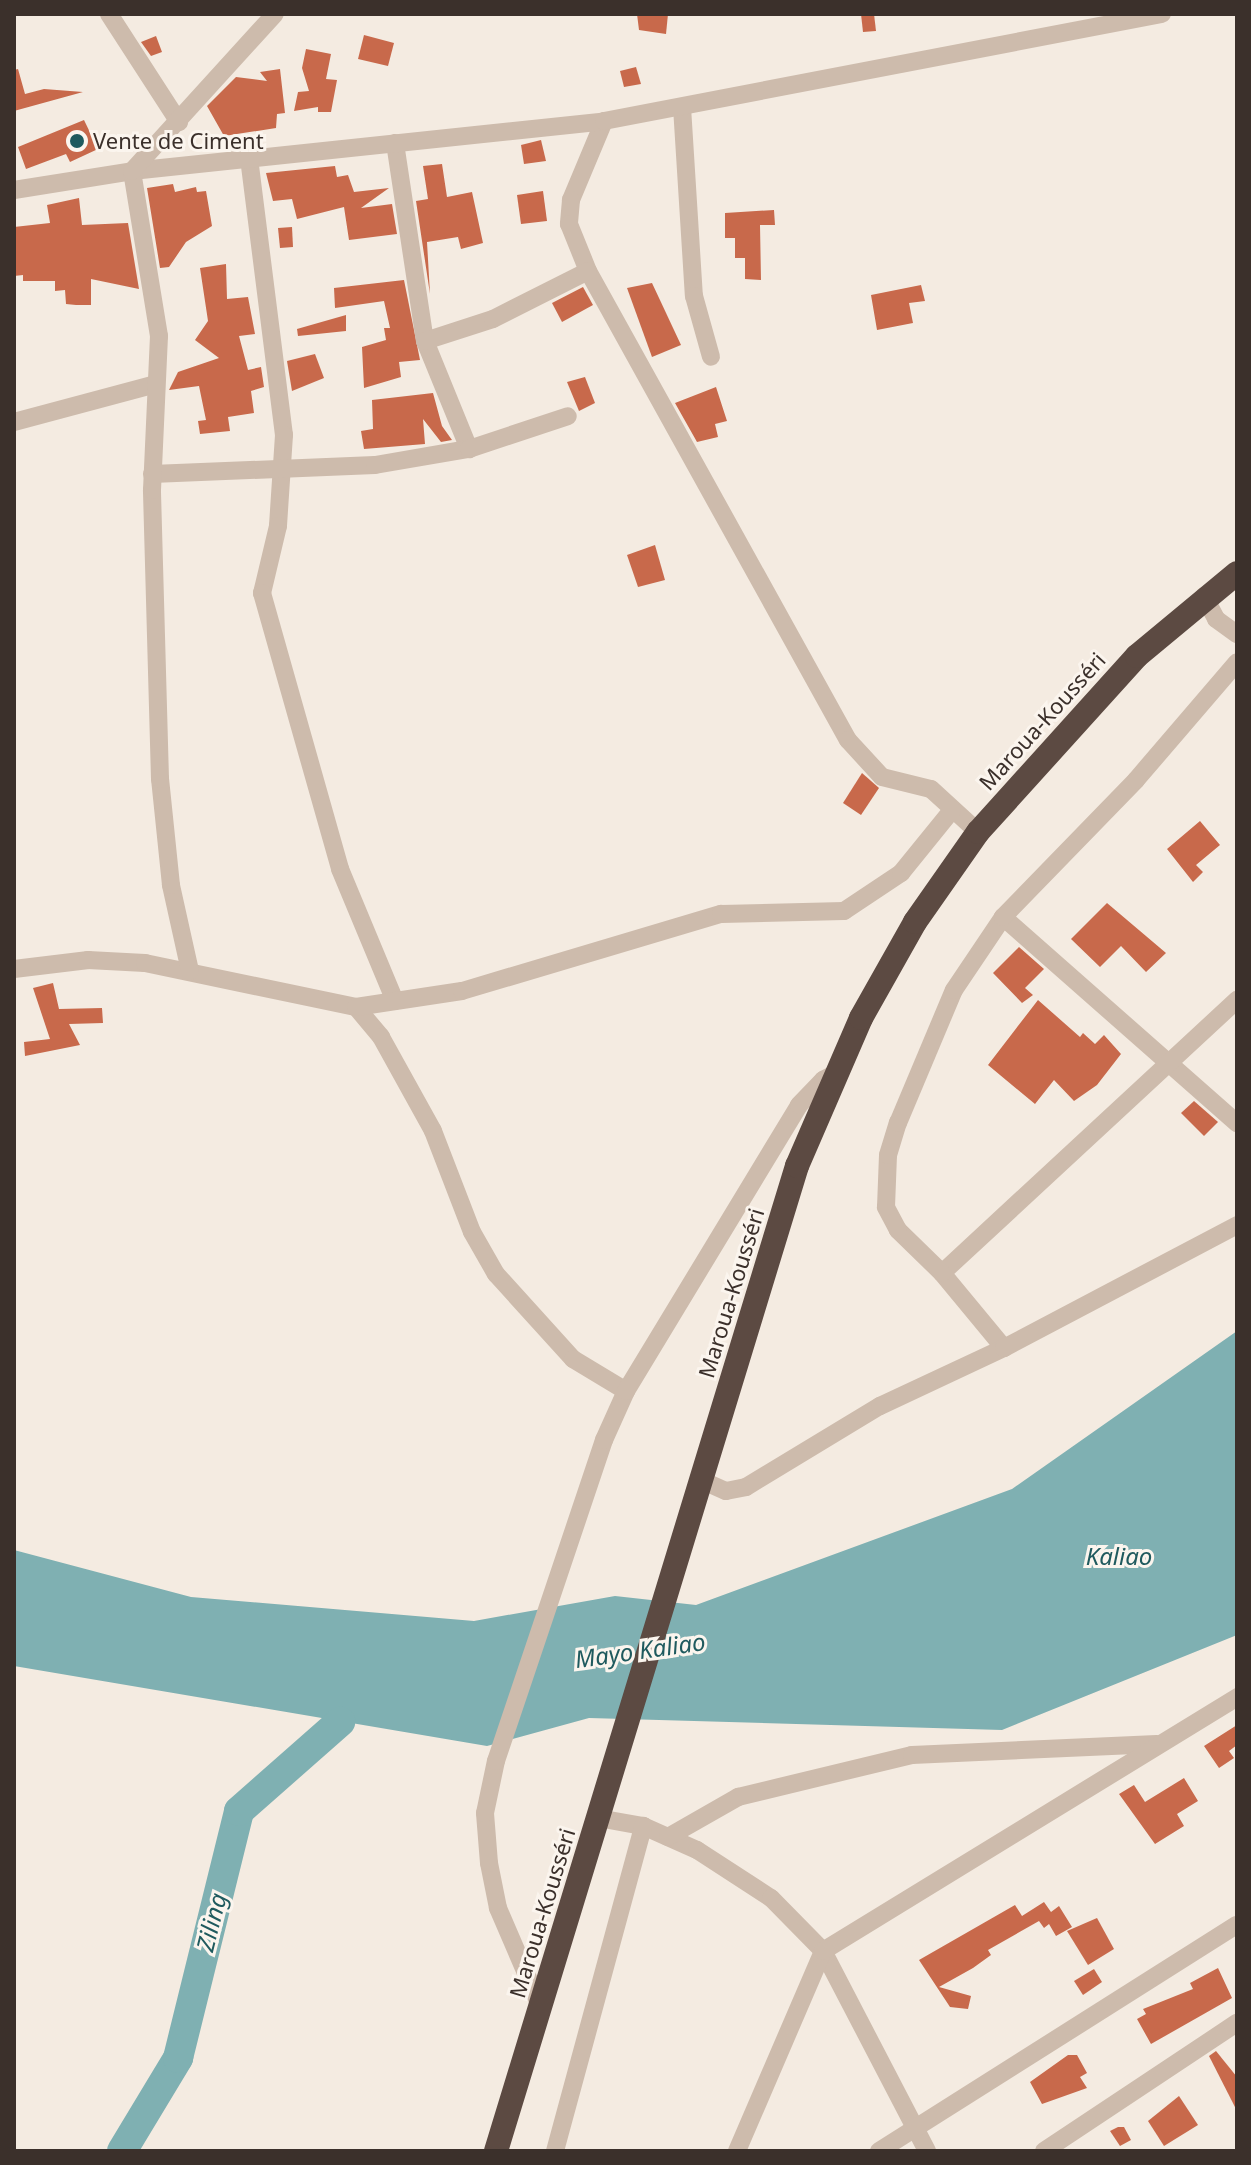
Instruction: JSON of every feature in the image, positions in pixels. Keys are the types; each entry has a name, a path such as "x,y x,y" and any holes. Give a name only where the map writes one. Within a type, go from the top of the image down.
{"highway":[{"name":"Maroua-Kousséri","path":"496,2151 797,1166 861,1018 915,922 978,832 1076,718 1204,596 1237,573"}],"street":[{"path":"109,14 179,122"},
{"path":"132,171 275,14"},
{"path":"14,190 132,171 604,121 1162,14"},
{"path":"682,107 694,296 711,357"},
{"path":"604,121 571,200 569,224 588,271 842,732 882,777 931,789 978,832"},
{"path":"395,143 425,341 469,449"},
{"path":"249,158 275,348 282,466 278,526 262,593 269,627 340,869 395,1001"},
{"path":"132,171 159,336 152,474 160,779 171,885 190,971"},
{"path":"425,341 493,319 588,271"},
{"path":"14,422 156,384"},
{"path":"152,474 282,466 375,465 469,449 568,416"},
{"path":"1204,596 1216,619 1237,634"},
{"path":"1004,1348 942,1273 898,1230 886,1207 888,1155 954,990 1003,917 1136,780 1237,662"},
{"path":"14,969 88,960 190,971 356,1007 462,991 721,914 844,911 901,873 952,810"},
{"path":"1003,917 1237,1123"},
{"path":"942,1273 1237,1000"},
{"path":"356,1007 381,1037 433,1131 472,1232 496,1274 573,1359 626,1391"},
{"path":"541,2008 498,1908 489,1863 485,1813 496,1761 604,1440 626,1391 799,1105 838,1072"},
{"path":"701,1480 726,1491 746,1487 880,1406 1004,1348 1237,1225"},
{"path":"737,2151 823,1951 1237,1697"},
{"path":"668,1837 738,1797 912,1755 1161,1744"},
{"path":"598,1818 643,1826 668,1837 771,1898 823,1951 927,2151"},
{"path":"555,2151 643,1826"},
{"path":"879,2151 1237,1925"},
{"path":"1044,2151 1237,2023"}],"water":[{"name":"Kaliao","path":"1237,1331 1237,1635 1002,1730 589,1718 487,1746 14,1666 14,1550 191,1597 474,1621 615,1596 696,1605 1012,1489"}],"building":[{"path":"637,14 668,14 666,34 639,30"},
{"path":"861,14 874,14 876,31 863,32"},
{"path":"364,35 394,43 388,66 358,59"},
{"path":"156,36 162,52 151,56 141,42"},
{"path":"306,49 331,54 326,79 337,80 331,112 318,112 318,107 294,111 298,92 309,91 302,68"},
{"path":"636,67 641,84 624,87 620,71"},
{"path":"18,69 25,94 44,89 83,92 14,111 14,70"},
{"path":"280,69 285,113 277,114 276,128 224,136 207,106 236,77 267,81 260,72"},
{"path":"84,120 98,149 70,162 66,154 26,169 18,147"},
{"path":"541,140 546,161 524,164 521,145"},
{"path":"442,164 447,197 472,192 483,243 461,249 458,237 427,242 430,294 416,201 428,199 423,166"},
{"path":"335,166 337,177 348,175 354,192 389,188 361,208 392,204 397,234 349,240 344,207 297,219 292,199 273,201 266,173"},
{"path":"173,184 175,192 196,187 197,192 206,191 212,226 186,242 169,267 160,268 147,188"},
{"path":"543,191 547,221 521,224 517,195"},
{"path":"79,198 82,225 128,223 139,289 91,279 91,305 66,304 65,290 55,291 55,281 23,281 23,275 14,276 14,227 50,223 47,205"},
{"path":"774,210 775,225 760,225 761,280 745,279 745,258 735,258 735,238 725,238 725,213"},
{"path":"292,227 293,247 280,248 278,228"},
{"path":"226,264 227,299 248,297 255,334 239,336 248,370 261,367 264,387 251,391 254,413 228,417 230,431 200,434 198,421 206,420 199,386 169,390 178,372 219,358 195,340 208,321 200,268"},
{"path":"404,280 420,360 399,362 401,377 364,388 362,347 386,340 384,328 390,328 384,301 335,308 334,288"},
{"path":"652,283 681,345 652,357 627,288"},
{"path":"921,285 925,301 909,303 913,323 877,330 871,295"},
{"path":"583,287 593,305 562,322 552,303"},
{"path":"346,315 346,331 298,336 297,329"},
{"path":"315,354 324,378 292,391 287,361"},
{"path":"585,377 595,403 579,411 567,382"},
{"path":"716,387 727,421 715,424 718,437 697,442 675,403"},
{"path":"433,393 442,426 452,440 441,442 423,419 425,444 364,449 361,431 373,429 372,400"},
{"path":"655,545 665,580 638,587 627,555"},
{"path":"862,773 879,788 861,815 843,803"},
{"path":"1200,821 1220,845 1196,865 1203,872 1193,882 1167,849"},
{"path":"1107,903 1166,953 1146,972 1121,946 1100,967 1071,939"},
{"path":"1019,947 1044,969 1025,988 1033,995 1022,1003 993,973"},
{"path":"53,983 59,1009 102,1008 103,1023 69,1024 80,1045 25,1056 24,1042 50,1039 33,988"},
{"path":"1038,1000 1080,1037 1083,1033 1095,1044 1104,1035 1121,1054 1097,1085 1074,1101 1054,1080 1035,1104 988,1065"},
{"path":"1194,1101 1218,1122 1204,1136 1181,1113"},
{"path":"1237,1725 1237,1745 1229,1751 1234,1758 1219,1768 1204,1746"},
{"path":"1184,1778 1198,1801 1177,1814 1184,1826 1155,1844 1119,1794 1134,1785 1145,1802"},
{"path":"1044,1902 1051,1912 1059,1906 1072,1927 1056,1936 1049,1924 1044,1928 1039,1921 988,1950 991,1955 939,1987 971,1996 968,2009 950,2007 919,1960 1015,1905 1022,1916"},
{"path":"1097,1918 1114,1949 1088,1965 1067,1931"},
{"path":"1218,1968 1232,1998 1151,2044 1137,2019 1146,2014 1143,2009 1193,1989 1190,1983"},
{"path":"1094,1969 1102,1982 1083,1995 1074,1981"},
{"path":"1216,2051 1237,2077 1237,2111 1209,2056"},
{"path":"1068,2055 1077,2055 1087,2073 1080,2077 1087,2088 1042,2104 1030,2082"},
{"path":"1179,2096 1198,2125 1164,2146 1148,2121"},
{"path":"1124,2127 1131,2140 1120,2146 1110,2131"}],"waterway":[{"name":"Ziling","path":"122,2151 178,2058 239,1811 340,1722"}],"place":[{"name":"Vente de Ciment","path":"77,141"}],"water label":[{"name":"Mayo Kaliao","path":"640,1650"}]}
